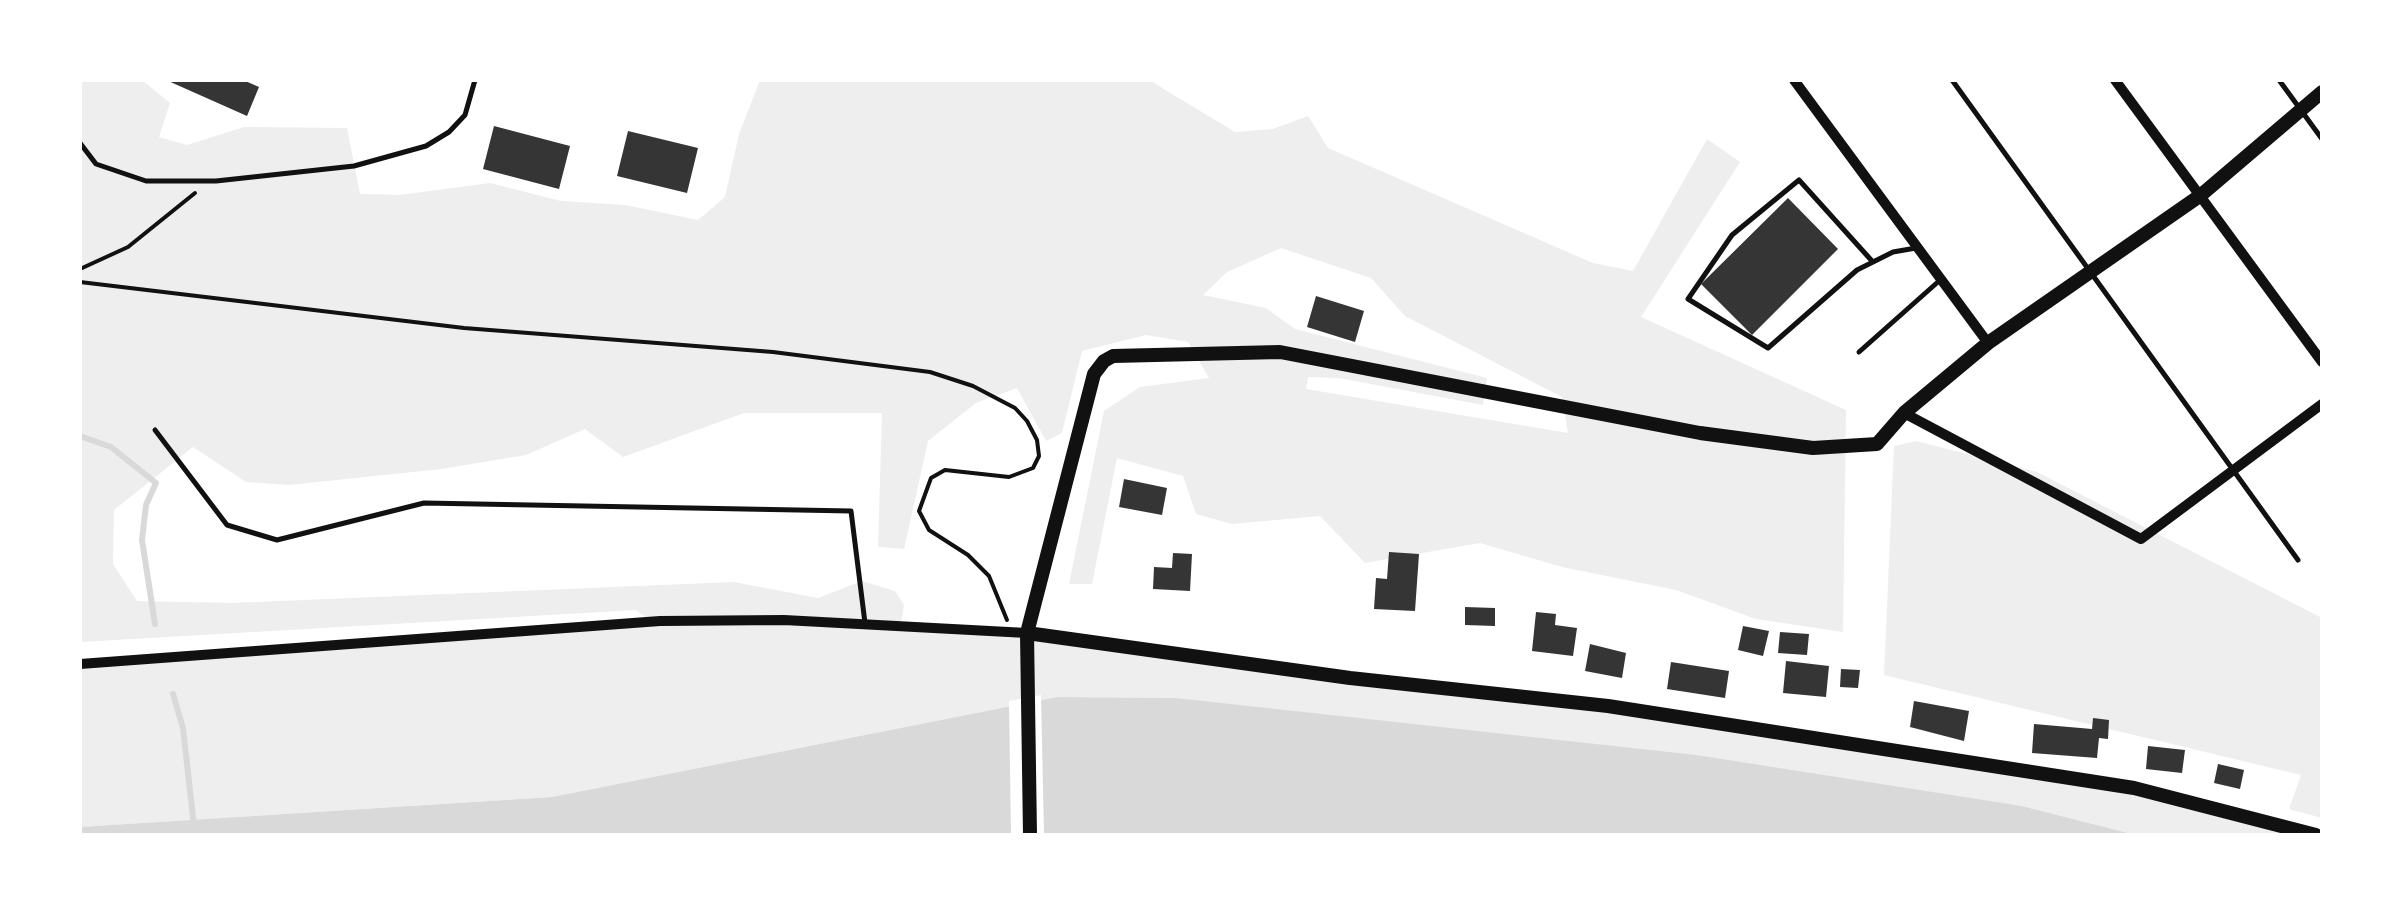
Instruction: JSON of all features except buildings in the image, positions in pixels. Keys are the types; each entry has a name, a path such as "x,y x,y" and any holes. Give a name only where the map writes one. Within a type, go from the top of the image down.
{"street":[{"path":"1794,80 1988,343"},
{"path":"2115,80 2322,362"},
{"path":"1030,835 1027,633 1094,374 1114,356 1280,352 1700,433 1813,448 1877,444 1904,413 1988,343 2201,195 2322,92"},
{"path":"1904,413 2142,538 2322,404"},
{"path":"80,664 660,621 865,623 1027,633 1350,678 1608,706 2116,785 2316,835"}],"lane":[{"path":"80,143 96,164 116,174 146,181 216,181 354,166 426,146 464,116 475,80"},
{"path":"1952,80 2298,560"},
{"path":"2279,80 2322,139"},
{"path":"1872,260 1798,180 1732,236 1688,299 1768,348 1872,260 1904,248 1919,248"},
{"path":"1859,352 1941,279"},
{"path":"155,430 227,525 276,540 424,503 851,510 865,623"}],"path":[{"path":"80,270 128,246 179,202 216,181"},
{"path":"80,282 464,328 774,352 930,372 973,386 1015,408 1037,440 1039,456 1033,468 1021,475 945,470 931,478 919,510 929,530 990,576 1004,606"}],"shaded area":[{"path":"80,80 142,80 170,103 159,137 187,145 244,127 347,128 360,194 400,195 490,183 561,201 625,205 698,220 725,197 739,134 760,80 1149,80 1235,132 1273,129 1308,116 1328,148 1593,263 1633,271 1707,139 1740,162 1641,317 1846,410 1843,632 1756,619 1676,590 1562,567 1480,543 1365,563 1320,516 1232,524 1196,514 1183,476 1117,458 1092,584 1069,584 1104,411 1140,387 1209,378 1188,342 1146,335 1082,351 1062,433 1046,441 1017,388 976,403 928,441 904,549 878,547 882,413 744,413 623,457 585,429 526,455 441,469 289,485 246,482 193,447 114,510 113,564 137,601 232,603 734,582 818,598 862,581 895,591 904,605 901,623 1608,706 2134,788 2316,835 2136,835 2022,806 1176,698 1057,697 552,797 80,827 80,664 651,621 636,610 80,642","holes":["1281,248 1371,278 1405,316 1562,397 1568,433 1306,389 1308,377 1339,378 1483,405 1487,378 1295,329 1266,308 1203,295 1227,272"]},
{"path":"1916,441 2037,472 2322,618 2322,818 2289,809 2301,775 1884,675 1894,446"},
{"path":"1057,697 1176,698 1696,755 2022,806 2136,835 80,835 80,827 552,797"}],"pier":[{"path":"1041,695 1044,835 1011,835 1009,701"}],"waterway":[{"path":"80,436 111,447 156,483 146,505 142,540 155,624"},
{"path":"173,694 183,728 195,835"}]}
